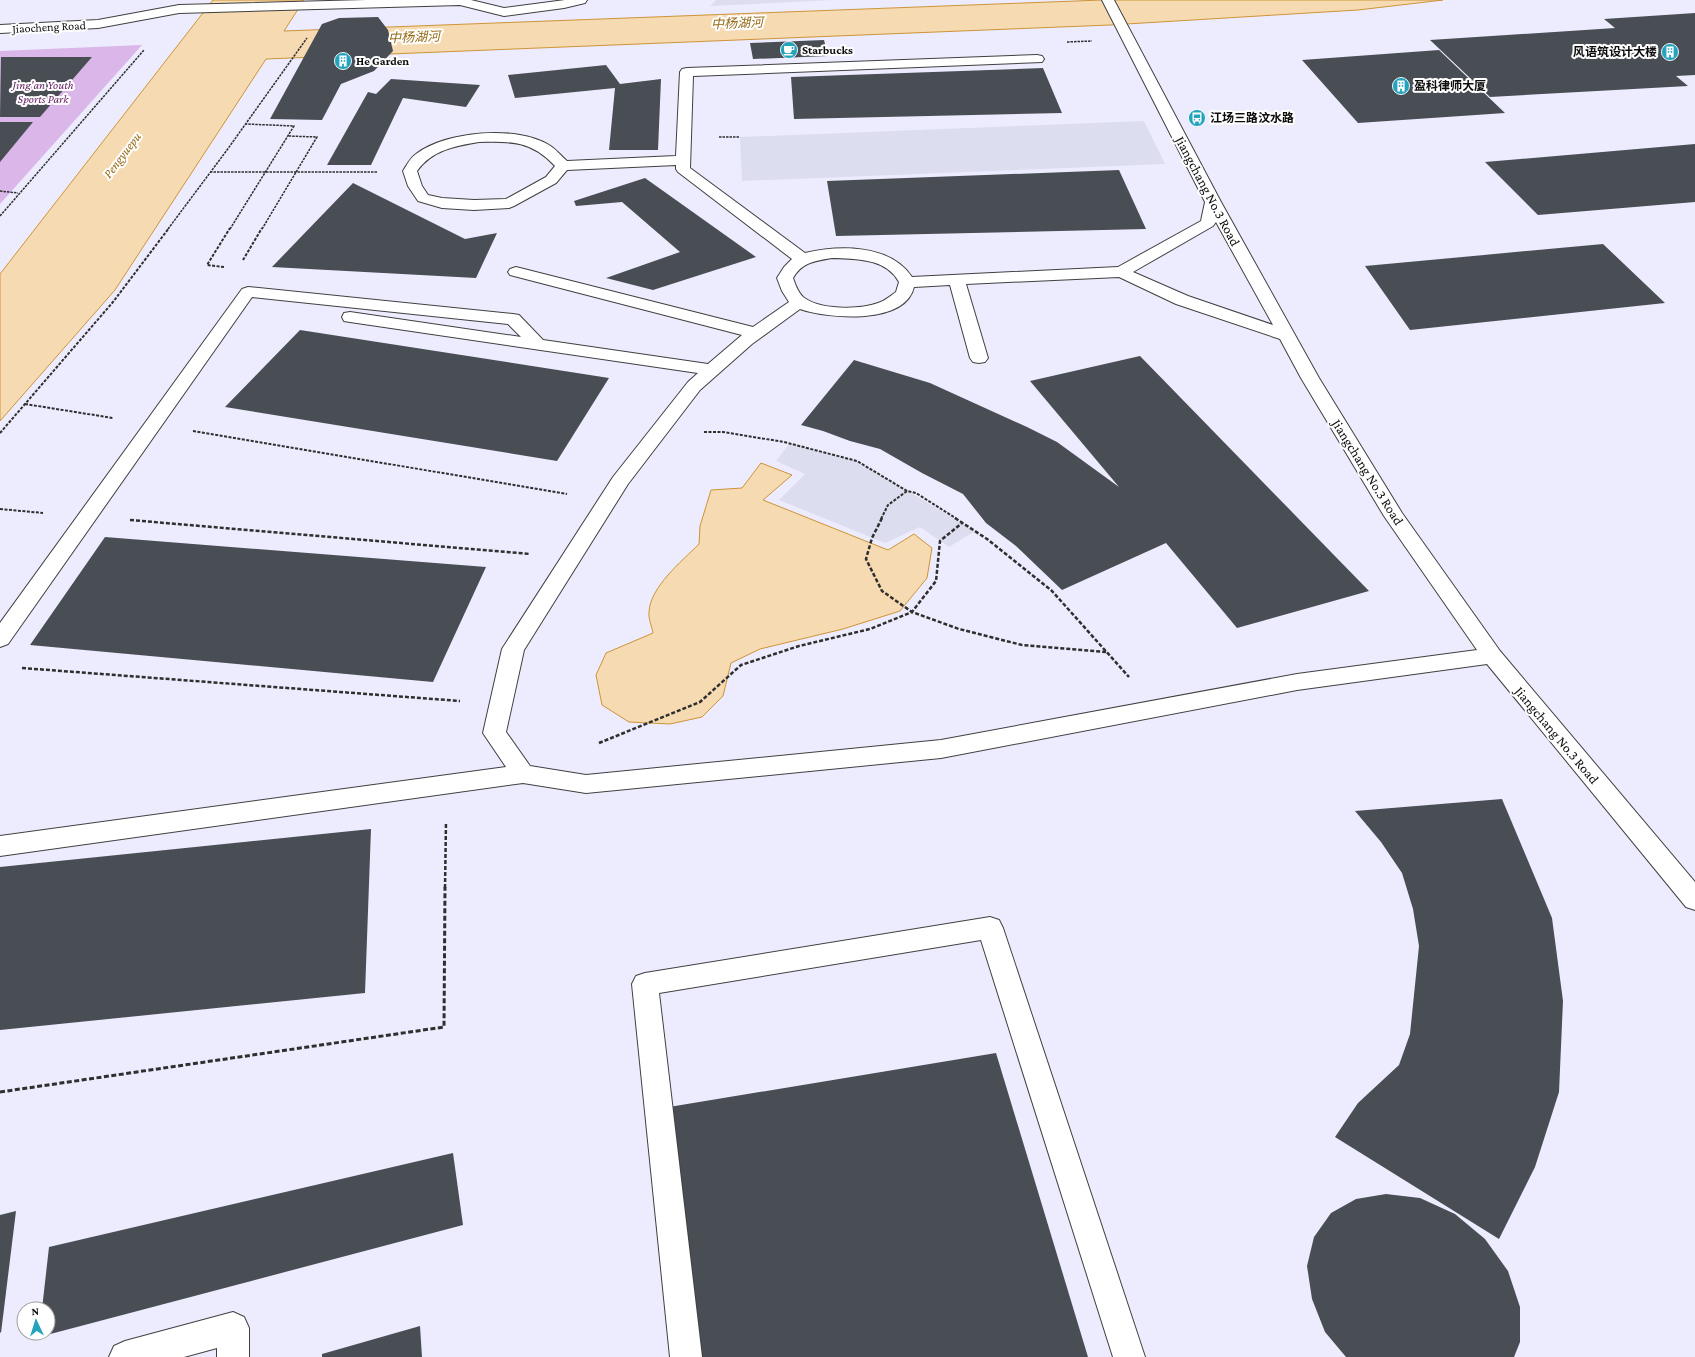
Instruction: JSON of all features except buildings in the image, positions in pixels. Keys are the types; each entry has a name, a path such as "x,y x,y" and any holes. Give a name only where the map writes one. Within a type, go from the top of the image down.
{"street":[{"name":"Jiaocheng Road","path":"0,29 98,24 179,9 460,1 504,12 564,4 582,0"},
{"name":"Jiangchang No.3 Road","path":"1108,0 1123,26 1213,202 1310,378 1394,516 1492,656 1695,900"},
{"path":"802,259 683,169 687,72 1037,59"},
{"path":"563,166 540,146 524,140 495,136 464,140 442,146 420,157 410,172 415,186 423,198 442,203 474,205 509,203 551,180 563,166 683,160"},
{"path":"907,282 1121,272 1208,223 1213,202"},
{"path":"832,253 858,255 884,260 898,268 907,282 904,294 883,307 852,312 827,312 800,302 790,292 785,278 790,268 802,259 832,253"},
{"path":"516,272 756,333"},
{"path":"1121,272 1182,300 1287,336"},
{"path":"957,280 979,358"},
{"path":"0,639 248,292 513,319 537,344"},
{"path":"522,774 494,733 513,649 620,481 694,386 756,333 800,302"},
{"path":"323,313 711,370"},
{"path":"0,846 522,774 586,784 941,749 1296,682 1492,656"},
{"path":"686,1357 645,984 990,928 1129,1357"},
{"path":"125,1357 233,1328 233,1357"}],"path":[{"path":"0,433 113,302 210,172 331,5"},
{"path":"0,216 179,9"},
{"path":"230,267 206,265 294,126 245,124"},
{"path":"242,261 316,137 288,136"},
{"path":"210,172 410,172"},
{"path":"0,191 19,193"},
{"path":"25,404 153,424 607,501"},
{"path":"657,433 723,432 784,442 857,461 907,491 916,493 987,539 1052,592 1158,709"},
{"path":"907,491 888,506 872,538 866,559 882,591 912,612 958,629 1022,645 1106,652"},
{"path":"0,509 572,557"},
{"path":"596,744 700,702 740,665 799,646 870,629 912,612 936,581 940,541 962,523"},
{"path":"16,667 501,704"},
{"path":"0,1092 444,1027 446,785"}],"green space":[{"name":"Jing'an Youth Sports Park","path":"142,45 0,204 0,51"}],"shaded area":[{"path":"716,0 834,0 710,6"},
{"path":"1144,121 1165,164 742,181 740,137"},
{"path":"790,443 857,461 975,531 949,547 920,527 885,543 779,500 805,474 776,461"}],"water":[{"path":"213,0 304,0 284,31 1102,0 1443,0 1358,10 1110,25 266,59 115,290 0,421 0,274"},
{"path":"761,463 792,475 763,500 888,550 914,534 932,548 927,578 900,611 843,629 760,649 731,663 723,696 702,717 670,724 629,722 602,705 596,675 606,653 653,633 649,614 655,593 676,566 699,544 700,526 711,490 742,488"}],"place":[{"name":"Starbucks","path":"789,50"},
{"name":"风语筑设计大楼","path":"1670,52"},
{"name":"He Garden","path":"343,61"},
{"name":"盈科律师大厦","path":"1401,86"},
{"name":"江场三路汶水路","path":"1197,118"}],"water label":[{"name":"中杨湖河","path":"737,23"},
{"name":"中杨湖河","path":"414,37"},
{"name":"Pengyuepu","path":"122,155"}]}
